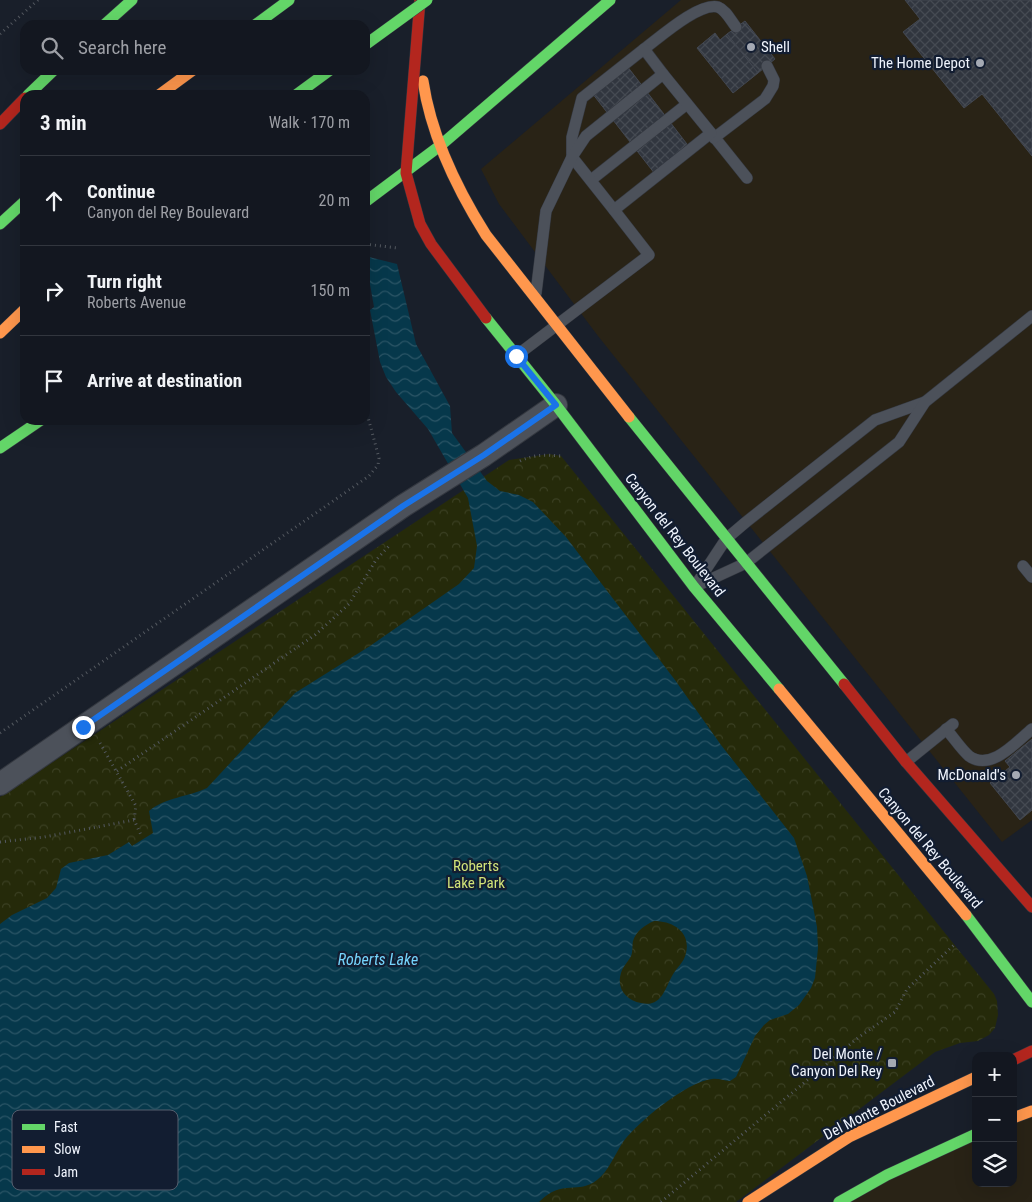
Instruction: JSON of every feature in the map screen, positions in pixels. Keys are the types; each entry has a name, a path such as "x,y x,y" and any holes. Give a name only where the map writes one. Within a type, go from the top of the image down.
{"main road":[{"path":"110,20 132,0"},
{"path":"262,20 289,0"},
{"name":"Canyon del Rey Boulevard","path":"420,0 406,173 420,224 431,244 694,587 975,926 1032,1002"},
{"path":"370,41 427,0"},
{"path":"370,198 441,145 610,0"},
{"name":"Canyon del Rey Boulevard","path":"418,40 427,107 441,145 469,208 486,235 726,539 906,762 1032,907"},
{"path":"33,90 49,75"},
{"path":"166,90 186,75"},
{"path":"303,90 323,75"},
{"path":"0,124 20,103"},
{"path":"0,224 20,206"},
{"path":"0,333 20,314"},
{"path":"0,448 34,425"},
{"path":"1017,1058 1032,1051"},
{"name":"Del Monte Boulevard","path":"748,1202 848,1137 972,1080"},
{"path":"1017,1117 1032,1111"},
{"path":"839,1202 887,1175 972,1136"}],"street":[{"path":"0,784 403,506 484,455 556,405"}],"lane":[{"path":"516,356 649,254 572,157 572,137 582,98 644,49 693,14 709,6 722,10 736,27"},
{"path":"644,49 746,178"},
{"path":"614,210 765,99 770,92 774,80 767,66"},
{"path":"535,298 546,211 572,157 586,136 663,74"},
{"path":"591,180 687,104"},
{"path":"694,587 746,563 899,442 925,402 1032,316"},
{"path":"694,587 726,539 875,420 925,402"},
{"path":"1023,566 1032,577"},
{"path":"906,762 950,727 968,755 984,761 996,758 1032,729"}],"path":[{"path":"0,34 38,0"},
{"path":"370,245 396,248"},
{"path":"0,733 369,476 378,465 379,458 370,425"},
{"path":"513,465 529,457 543,454 561,456"},
{"path":"117,771 315,635 349,604 376,560 396,540"},
{"path":"87,724 117,771 136,806 134,820 141,835"},
{"path":"0,842 44,837 134,820"},
{"path":"661,1202 859,1036 889,1018 895,1012 907,989 954,945"}],"shaded area":[{"path":"681,0 1032,0 1032,820 1002,842 598,336 499,204 481,169"},
{"path":"1032,1111 1032,1202 839,1202 972,1136 972,1187 1017,1187 1017,1117"}],"green space":[{"name":"Roberts Lake","path":"549,454 561,456 994,994 997,1001 998,1015 995,1028 989,1035 978,1041 960,1043 935,1052 736,1202 0,1202 0,797 509,460"}],"water":[{"name":"Roberts Lake","path":"370,257 397,264 416,344 450,406 452,433 487,481 500,491 519,495 533,502 566,537 675,680 721,745 794,838 807,876 817,927 818,948 815,978 811,988 799,1005 788,1014 770,1020 764,1025 755,1036 736,1077 730,1081 714,1079 701,1082 676,1095 651,1114 630,1134 601,1177 590,1184 563,1188 548,1195 539,1202 0,1202 0,924 12,915 47,898 56,888 61,869 69,863 108,855 129,842 132,846 153,833 149,811 170,800 207,788 295,693 370,646 459,584 474,568 477,546 468,498 428,429 396,392 386,377 380,362 370,310 374,307 370,284","holes":["654,921 668,923 679,929 686,939 687,946 684,960 658,1000 648,1004 631,999 621,988 620,978 623,968 631,956 636,934"]}],"building":[{"name":"The Home Depot","path":"905,0 1032,0 1032,156 982,94 964,108 903,32 920,19"},
{"name":"Shell","path":"745,21 775,59 758,73 727,34"},
{"name":"Shell","path":"715,33 720,40 727,34 758,73 733,93 697,48"},
{"path":"627,66 690,148 655,174 592,93"},
{"name":"McDonald's","path":"1032,739 1032,810 1020,820 990,783 1010,767 1005,761"}],"traffic: fast":[{"path":"110,20 132,0"},
{"path":"262,20 289,0"},
{"path":"370,41 427,0"},
{"path":"370,198 441,145 610,0"},
{"path":"33,90 49,75"},
{"path":"303,90 323,75"},
{"path":"0,224 20,206"},
{"path":"486,318 556,405 694,587 779,689"},
{"path":"629,417 844,684"},
{"path":"0,448 34,425"},
{"path":"966,915 1032,1002"},
{"path":"839,1202 887,1175 972,1136"}],"traffic: slow":[{"path":"166,90 186,75"},
{"path":"423,81 432,121 447,161 465,199 486,235 629,417"},
{"path":"0,333 20,314"},
{"path":"779,689 966,915"},
{"path":"748,1202 849,1137 972,1079"},
{"path":"1017,1117 1032,1111"}],"traffic: jam":[{"path":"420,0 406,173 420,224 431,244 486,318"},
{"path":"0,124 20,103"},
{"path":"844,684 906,762 1032,907"},
{"path":"1017,1058 1032,1051"}],"place":[{"name":"Shell","path":"751,47"},
{"name":"The Home Depot","path":"980,63"},
{"name":"McDonald's","path":"1016,775"},
{"name":"Del Monte / Canyon Del Rey","path":"892,1063"}],"route":[{"path":"83,727 403,506 484,455 556,405 516,356"}],"park label":[{"name":"Roberts Lake Park","path":"476,874"}]}
